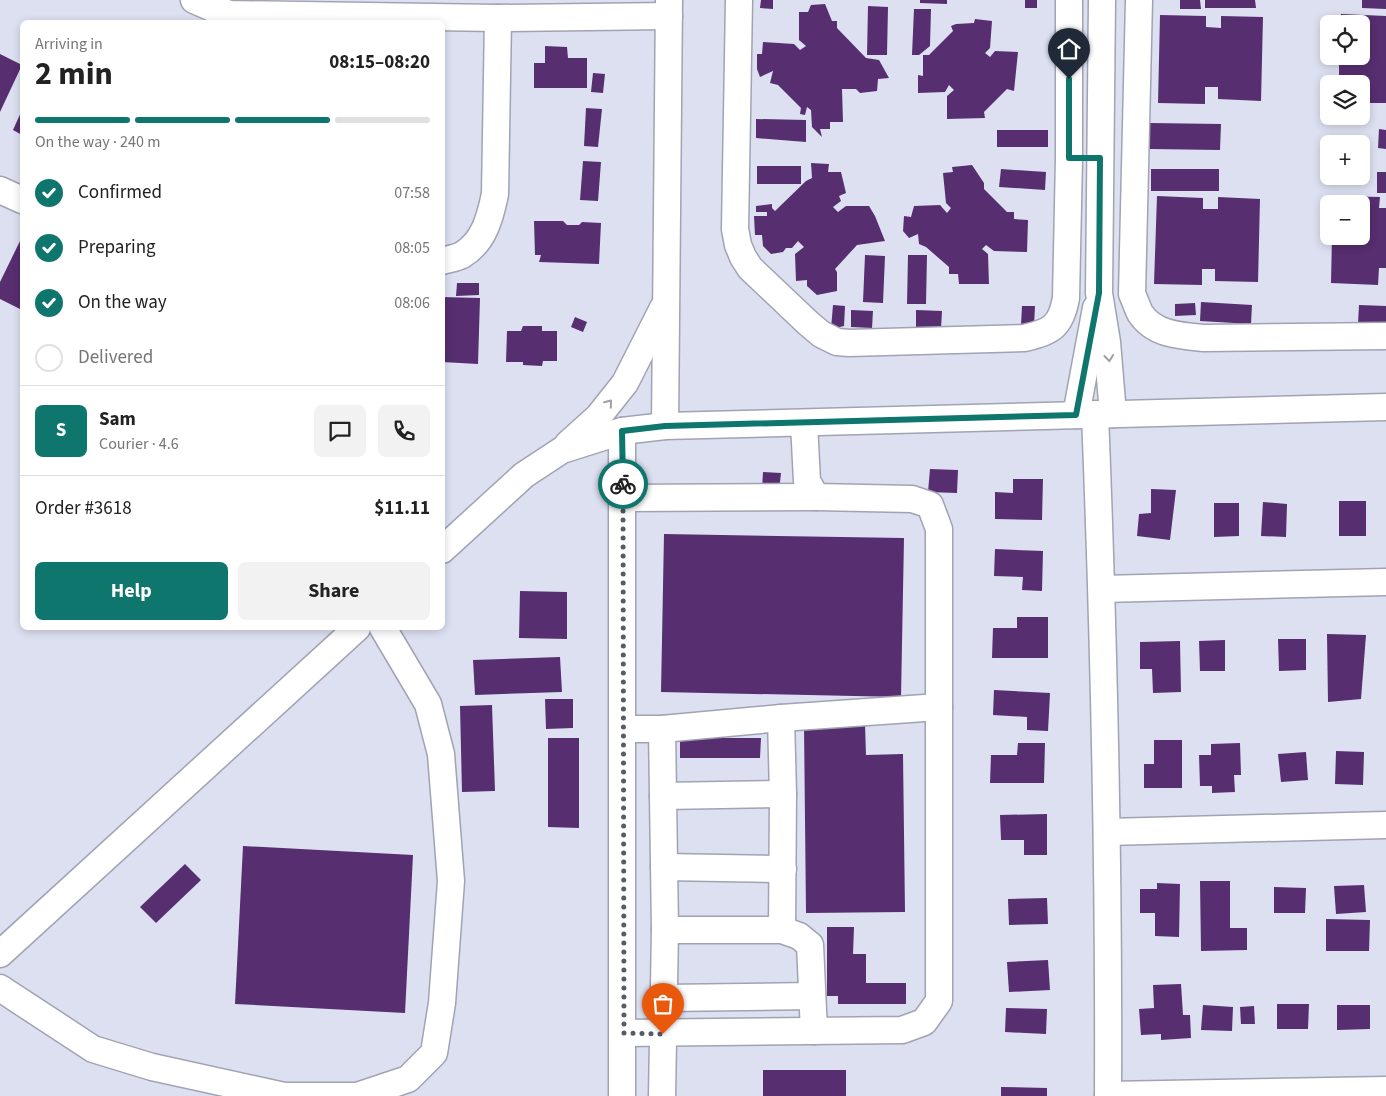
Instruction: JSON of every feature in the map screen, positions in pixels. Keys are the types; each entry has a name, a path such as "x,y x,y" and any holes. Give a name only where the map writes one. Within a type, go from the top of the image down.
{"street":[{"path":"194,0 230,14 498,18 669,8 665,426"},
{"path":"739,0 735,229 738,245 750,268 808,323 821,334 837,342 849,343 1024,338 1041,335 1055,326 1063,314 1066,298 1069,158 1069,0"},
{"path":"1102,0 1099,293 1095,414 1102,590 1107,832 1108,1095 1386,1090"},
{"path":"1139,0 1132,294 1140,313 1153,327 1171,334 1205,338 1386,336"},
{"path":"445,259 461,255 477,243 490,220 495,194 498,18"},
{"path":"1069,158 1136,158"},
{"path":"0,190 20,199"},
{"path":"1095,414 1107,342 1099,293"},
{"path":"445,547 524,475 562,450 598,417 625,383 666,302"},
{"path":"562,450 622,431 665,426 1386,407"},
{"path":"804,423 807,482 816,497"},
{"path":"622,431 624,1033 622,1096"},
{"path":"623,498 816,497 912,499 930,505 939,529 940,1001 924,1022 902,1030 624,1033"},
{"path":"1102,590 1386,582"},
{"path":"0,954 355,630"},
{"path":"0,988 93,1049 161,1069 284,1096 357,1096 408,1078 434,1053 442,1003 451,881 441,754 428,704 384,630"},
{"path":"622,730 939,707"},
{"path":"781,718 783,794 782,930"},
{"path":"662,728 665,930 662,1096"},
{"path":"663,796 783,794"},
{"path":"1107,832 1386,824"},
{"path":"664,867 783,869"},
{"path":"665,930 782,930 799,936 810,945 814,1031"},
{"path":"665,998 812,996"}],"building":[{"path":"761,0 773,0 773,9 760,8"},
{"path":"920,0 947,0 947,4 920,3"},
{"path":"1025,0 1037,0 1037,8 1025,8"},
{"path":"1180,0 1200,0 1201,9 1180,9"},
{"path":"1205,0 1255,0 1256,8 1205,8"},
{"path":"1362,0 1386,0 1386,9 1362,8"},
{"path":"825,4 832,21 837,21 837,28 866,58 879,60 889,78 878,79 877,91 860,93 856,89 842,89 843,122 830,122 830,129 820,129 822,137 812,127 811,110 807,107 805,115 800,114 801,108 778,85 770,83 773,71 760,77 757,69 757,54 762,54 763,42 794,44 800,50 806,46 799,40 799,12 808,12 811,5"},
{"path":"868,6 888,7 887,55 867,55"},
{"path":"914,9 931,9 930,46 919,55 912,55"},
{"path":"1160,15 1206,16 1206,27 1221,28 1221,16 1263,17 1261,101 1218,99 1218,87 1205,87 1205,104 1158,103"},
{"path":"1370,15 1386,16 1386,103 1370,103 1370,75 1339,75 1339,65 1370,65"},
{"path":"975,19 992,21 990,48 985,53 990,57 995,51 1018,52 1014,91 1007,89 984,112 985,118 947,119 947,96 954,90 949,85 945,92 918,93 918,75 923,76 923,55 929,55 953,31 951,26 974,23"},
{"path":"545,46 567,47 568,58 587,58 587,88 534,88 534,63 545,63"},
{"path":"0,54 20,64 20,69 0,112"},
{"path":"593,73 605,74 603,93 591,92"},
{"path":"586,108 602,109 598,147 584,146"},
{"path":"20,114 20,134 13,130"},
{"path":"756,119 806,120 806,142 756,138"},
{"path":"1150,123 1221,124 1220,150 1150,149"},
{"path":"1379,129 1386,130 1386,149 1378,148"},
{"path":"997,130 1048,130 1048,147 997,147"},
{"path":"583,161 601,162 598,201 580,200"},
{"path":"811,163 829,164 828,172 841,172 846,193 839,196 841,201 833,207 838,212 846,206 869,206 885,241 857,245 835,269 837,272 837,291 817,295 807,286 807,280 796,281 795,254 804,247 798,241 792,248 786,248 783,252 771,254 763,246 762,235 755,235 754,216 767,216 767,212 756,212 756,206 772,204 772,208 775,211 806,181 812,178"},
{"path":"972,165 984,183 984,189 1007,212 1014,212 1014,219 1028,220 1027,252 994,251 986,245 982,249 988,254 989,284 959,284 958,274 949,274 949,267 926,247 919,244 918,234 909,238 903,231 904,216 911,217 914,206 940,205 947,213 951,208 946,203 943,173 953,172 952,167"},
{"path":"757,166 801,166 801,184 757,184"},
{"path":"1001,169 1046,172 1045,190 999,187"},
{"path":"1151,169 1219,169 1219,191 1151,191"},
{"path":"1377,172 1386,172 1386,193 1377,193"},
{"path":"1157,196 1203,198 1203,209 1218,209 1218,197 1260,199 1258,282 1215,281 1215,269 1202,269 1202,285 1154,284"},
{"path":"1370,197 1380,197 1379,208 1386,208 1386,268 1379,268 1378,285 1331,283 1332,245 1370,245"},
{"path":"534,221 563,221 567,225 579,225 582,222 601,223 599,264 539,262 541,255 535,255"},
{"path":"20,241 20,309 0,299 0,282"},
{"path":"865,255 885,256 883,303 863,302"},
{"path":"908,255 927,255 926,304 907,304"},
{"path":"457,283 479,283 479,295 456,296"},
{"path":"445,297 480,298 478,364 445,362"},
{"path":"1201,302 1252,305 1251,324 1200,321"},
{"path":"1195,303 1196,315 1175,316 1175,304"},
{"path":"833,305 845,306 844,326 831,329"},
{"path":"1359,305 1386,306 1386,326 1358,324"},
{"path":"1022,306 1035,306 1034,326 1021,325"},
{"path":"851,310 873,311 872,328 851,327"},
{"path":"916,310 942,311 941,329 916,328"},
{"path":"575,317 587,322 583,332 571,327"},
{"path":"523,326 542,326 542,331 557,331 557,361 543,361 542,366 523,365 523,362 506,362 507,331 521,331"},
{"path":"930,469 958,470 957,493 928,492"},
{"path":"763,472 781,473 779,491 762,489"},
{"path":"1013,479 1043,479 1042,520 995,519 995,492 1013,493"},
{"path":"1151,489 1176,490 1170,540 1137,536 1139,514 1151,513"},
{"path":"1339,501 1366,501 1366,536 1339,536"},
{"path":"1263,502 1287,504 1286,537 1261,536"},
{"path":"1214,503 1239,503 1239,536 1214,537"},
{"path":"664,534 904,538 901,697 661,692"},
{"path":"995,549 1043,551 1042,591 1022,590 1023,577 994,576"},
{"path":"520,591 567,592 567,639 519,638"},
{"path":"1017,617 1048,617 1048,658 992,658 993,628 1017,628"},
{"path":"1327,634 1366,635 1361,699 1328,702"},
{"path":"1278,639 1306,639 1306,670 1279,671"},
{"path":"1225,640 1225,671 1200,671 1199,641"},
{"path":"1180,641 1181,692 1153,693 1152,669 1140,669 1140,642"},
{"path":"560,657 562,692 475,695 473,660"},
{"path":"994,690 1050,693 1048,731 1027,730 1027,717 993,715"},
{"path":"545,699 573,699 573,728 546,729"},
{"path":"492,705 495,791 462,792 460,706"},
{"path":"865,724 866,755 903,754 905,912 806,913 804,725"},
{"path":"548,738 579,738 579,828 548,827"},
{"path":"680,738 761,738 760,758 680,758"},
{"path":"1154,740 1182,740 1182,788 1144,788 1144,764 1154,764"},
{"path":"1018,743 1045,743 1044,783 990,783 991,755 1017,755"},
{"path":"1240,743 1241,775 1234,775 1235,792 1212,793 1212,786 1200,786 1199,755 1211,755 1211,744"},
{"path":"1336,751 1364,752 1363,785 1335,784"},
{"path":"1306,752 1308,780 1281,782 1278,754"},
{"path":"1047,814 1047,855 1024,855 1024,840 1001,840 1000,815"},
{"path":"243,846 413,855 405,1013 235,1004"},
{"path":"185,864 201,880 156,923 140,907"},
{"path":"1200,881 1230,881 1230,928 1247,928 1247,950 1201,951"},
{"path":"1157,883 1180,884 1179,937 1155,936 1155,913 1140,913 1140,889 1157,889"},
{"path":"1364,885 1366,912 1336,914 1334,886"},
{"path":"1274,887 1306,888 1305,913 1274,913"},
{"path":"1047,898 1048,924 1009,925 1008,899"},
{"path":"1326,919 1370,920 1369,951 1326,951"},
{"path":"827,927 854,927 853,954 866,954 866,983 906,983 906,1004 838,1004 838,996 827,996"},
{"path":"1048,960 1050,990 1009,992 1007,962"},
{"path":"1181,984 1183,1015 1190,1015 1191,1038 1161,1040 1161,1034 1141,1035 1139,1009 1154,1008 1153,985"},
{"path":"1277,1004 1309,1004 1308,1029 1277,1029"},
{"path":"1203,1005 1233,1007 1232,1031 1201,1030"},
{"path":"1337,1005 1370,1005 1370,1029 1337,1030"},
{"path":"1254,1006 1255,1024 1241,1024 1240,1007"},
{"path":"1006,1008 1047,1009 1046,1034 1005,1032"},
{"path":"763,1070 846,1070 846,1096 763,1096"},
{"path":"1001,1087 1047,1088 1047,1096 1001,1096"}],"way so far":[{"path":"623,484 624,1033 663,1034"}],"route":[{"path":"623,484 622,431 665,426 1076,415 1099,293 1100,158 1069,158 1069,79"}]}
